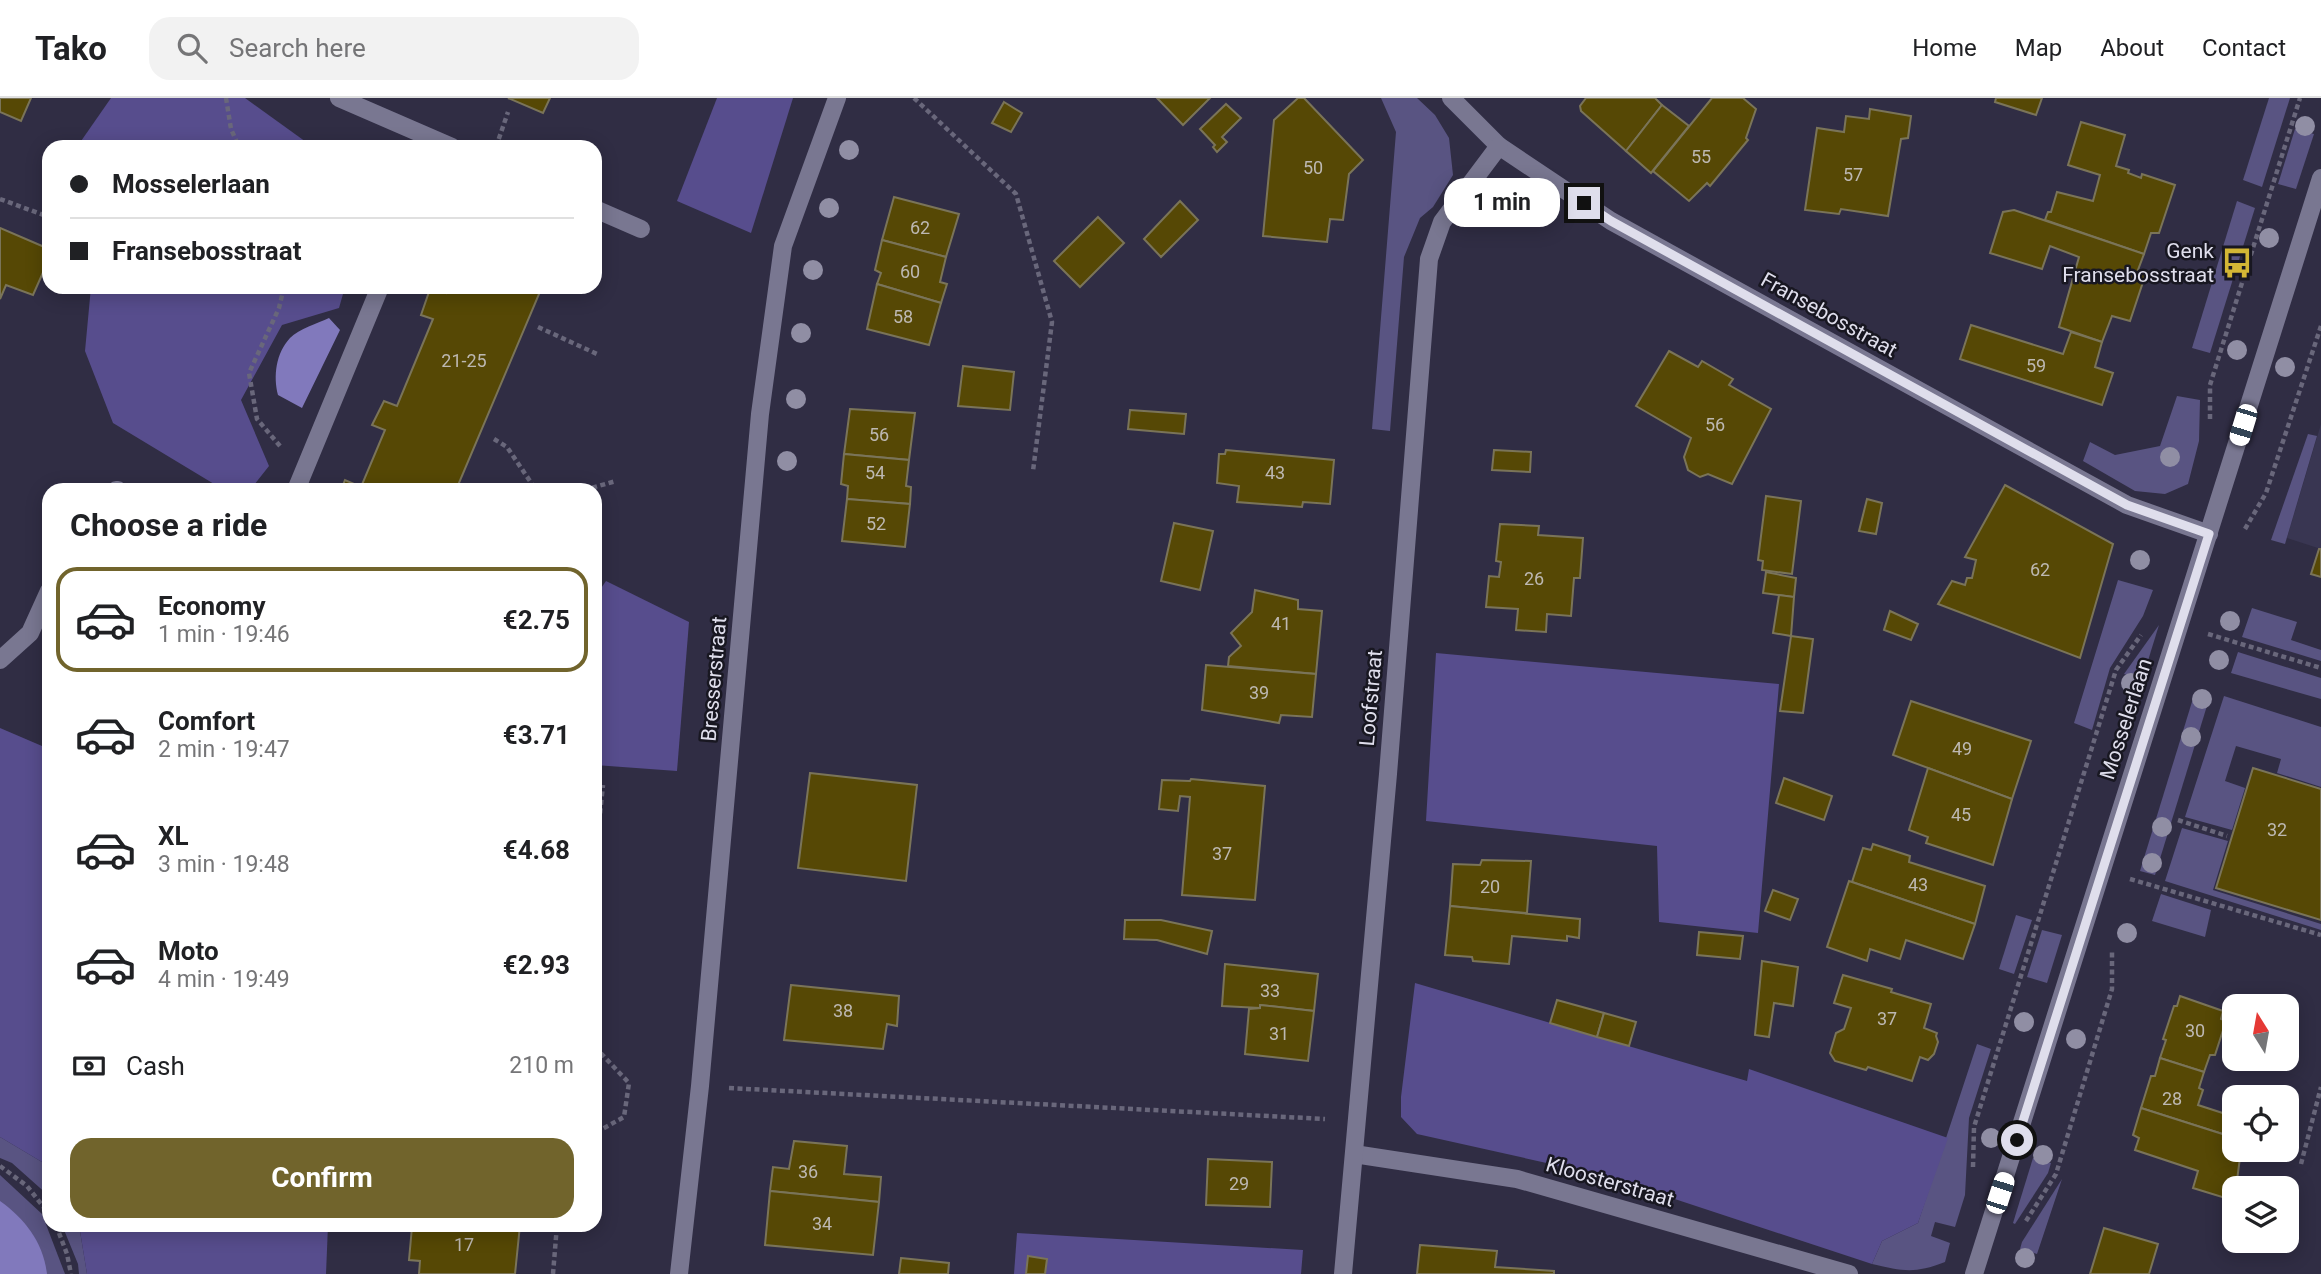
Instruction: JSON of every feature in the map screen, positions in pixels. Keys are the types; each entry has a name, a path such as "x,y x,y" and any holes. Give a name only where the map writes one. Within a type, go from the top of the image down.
{"street":[{"path":"339,98 436,140"},
{"name":"Bresserstraat","path":"679,1274 700,1086 760,414 783,246 837,98"},
{"name":"Fransebosstraat","path":"1451,98 1499,146 1611,221 2127,505 2209,534"},
{"name":"Loofstraat","path":"1343,1274 1389,760 1429,259 1442,222 1499,146"},
{"name":"Mosselerlaan","path":"1974,1274 2321,178"},
{"path":"602,212 641,229"},
{"path":"299,483 377,294"},
{"path":"0,660 30,633 42,606"},
{"name":"Kloosterstraat","path":"1354,1154 1517,1178 1849,1274"}],"path":[{"path":"226,98 231,129 236,140"},
{"path":"914,98 1016,194 1052,322 1033,471"},
{"path":"2210,425 2210,385 2300,98"},
{"path":"498,140 508,112"},
{"path":"0,199 42,214"},
{"path":"282,294 279,308 249,373 257,419 278,444 306,466"},
{"path":"2242,533 2266,493 2321,326"},
{"path":"538,327 597,354"},
{"path":"494,439 507,447 532,483"},
{"path":"602,485 615,481"},
{"path":"2204,646 2211,623"},
{"path":"1973,1179 1974,1127 2116,670 2144,630"},
{"path":"2207,633 2321,668"},
{"path":"602,795 603,785"},
{"path":"2178,820 2227,836"},
{"path":"2128,878 2321,935"},
{"path":"2020,1229 2056,1174 2112,989 2112,941"},
{"path":"602,1054 629,1083 624,1117 602,1129"},
{"path":"2301,1164 2321,1087"},
{"path":"731,1088 1336,1120"},
{"path":"0,1166 27,1186 42,1205"},
{"path":"59,1232 71,1274"},
{"path":"553,1274 556,1232"}],"shaded area":[{"path":"111,98 245,98 303,140 82,140"},
{"path":"717,98 793,98 751,233 677,201"},
{"path":"1381,98 1417,98 1435,115 1449,138 1453,175 1433,207 1420,218 1404,257 1390,431 1372,429 1396,132"},
{"path":"2269,98 2290,98 2262,187 2243,180"},
{"path":"2295,129 2314,134 2296,189 2278,184"},
{"path":"2237,201 2255,208 2210,353 2192,348"},
{"path":"90,294 343,294 339,308 282,325 241,400 269,466 256,483 212,483 113,423 85,351"},
{"path":"329,318 340,330 302,408 278,395 276,373 279,358 290,338"},
{"path":"2177,396 2200,400 2199,441 2188,484 2165,494 2135,491 2083,461 2090,442 2115,455 2160,446"},
{"path":"2321,424 2321,549 2287,538"},
{"path":"2308,434 2317,436 2285,544 2271,540"},
{"path":"2118,580 2153,590 2143,616 2110,668 2092,730 2074,723"},
{"path":"606,581 689,622 677,771 602,766 602,587"},
{"path":"2252,608 2297,622 2291,640 2321,650 2321,661 2242,637"},
{"path":"2159,625 2142,680 2124,674"},
{"path":"2238,652 2321,678 2321,699 2231,673"},
{"path":"1436,653 1779,684 1758,933 1659,922 1657,846 1426,821"},
{"path":"2195,692 2210,696 2155,875 2140,871"},
{"path":"2224,696 2321,727 2321,787 2277,773 2281,759 2236,746 2225,781 2245,788 2232,830 2185,817"},
{"path":"0,728 42,746 42,1162 0,1137"},
{"path":"2182,828 2228,841 2213,890 2321,924 2321,930 2165,881"},
{"path":"2161,894 2211,910 2205,937 2152,921"},
{"path":"2016,915 2032,920 2014,974 1999,969"},
{"path":"2042,930 2062,935 2047,983 2027,977"},
{"path":"1415,983 1747,1081 1749,1069 1948,1138 1918,1223 1882,1241 1872,1264 1605,1176 1417,1134 1401,1117"},
{"path":"1977,1044 1991,1049 1969,1118 1965,1195 1955,1227 1935,1222 1931,1236 1950,1243 1945,1262 1908,1270 1872,1264 1882,1241 1918,1223"},
{"path":"0,1137 42,1162 42,1190 12,1163 0,1158"},
{"path":"2033,1158 2051,1163 2048,1173 2015,1224 2013,1223"},
{"path":"0,1175 42,1214 42,1232 49,1232 65,1274 0,1274"},
{"path":"2062,1179 2037,1254 2020,1249 2022,1242"},
{"path":"0,1201 31,1232 45,1262 47,1274 0,1274"},
{"path":"65,1232 80,1232 87,1274 79,1274 78,1264"},
{"path":"80,1232 328,1232 326,1274 87,1274"},
{"path":"1017,1233 1303,1250 1301,1274 1014,1274"}],"building":[{"path":"0,98 31,98 21,121 0,112"},
{"path":"508,98 550,98 543,113"},
{"path":"1157,98 1210,98 1183,125"},
{"path":"1298,98 1304,98 1363,160 1349,174 1343,220 1330,219 1327,242 1263,236 1274,120"},
{"path":"1586,98 1655,98 1662,105 1626,151 1581,111 1580,106"},
{"path":"1712,98 1743,98 1756,109 1746,138 1748,140 1710,186 1707,183 1689,201 1653,171"},
{"path":"1996,98 2042,98 2036,115 1995,102"},
{"path":"1004,102 1022,113 1011,132 992,123"},
{"path":"1226,104 1241,118 1222,137 1227,142 1217,152 1213,147 1215,145 1200,129"},
{"path":"1662,105 1689,126 1651,173 1626,151"},
{"path":"1870,109 1911,116 1908,138 1901,139 1888,216 1841,209 1839,214 1805,210 1817,128 1844,132 1846,116 1869,119"},
{"path":"2081,122 2125,135 2116,166 2141,178 2142,174 2175,185 2159,233 2151,233 2144,254 2045,220 2048,212 2051,212 2057,192 2093,201 2100,175 2068,165"},
{"path":"894,197 959,214 946,257 882,240"},
{"path":"1180,201 1198,220 1161,257 1144,239"},
{"path":"2014,210 2144,254 2138,270 2146,273 2130,321 2112,316 2102,342 2059,327 2079,257 2050,246 2042,269 1990,253 2003,212"},
{"path":"1098,217 1124,243 1080,287 1054,261"},
{"path":"0,228 42,246 42,275 33,295 6,285 0,299"},
{"path":"882,240 946,257 940,282 947,284 941,303 877,284 881,273 875,270"},
{"path":"877,284 941,303 929,345 867,329"},
{"path":"428,294 539,294 459,483 363,483 385,430 372,425 384,401 397,406 433,319 421,315"},
{"path":"1971,325 2063,354 2071,332 2102,342 2095,367 2113,373 2102,405 1960,359"},
{"path":"1669,351 1698,367 1702,361 1733,379 1729,385 1771,409 1732,484 1708,474 1700,477 1688,470 1684,457 1691,438 1636,406"},
{"path":"963,366 1014,372 1010,410 958,406"},
{"path":"850,409 915,413 909,460 844,454"},
{"path":"1130,410 1186,414 1184,434 1128,429"},
{"path":"1226,450 1334,460 1330,504 1303,502 1302,507 1237,502 1239,486 1217,483 1219,454 1225,454"},
{"path":"1494,450 1531,452 1530,472 1492,470"},
{"path":"844,454 909,460 906,486 911,487 910,504 847,499 848,486 841,484"},
{"path":"2005,485 2113,544 2080,658 1938,604 1952,581 1965,585 1967,578 1972,578 1976,560 1965,557"},
{"path":"1766,496 1801,501 1792,574 1762,570 1763,561 1758,560"},
{"path":"847,499 910,504 905,547 842,541"},
{"path":"1867,499 1882,503 1876,534 1859,531"},
{"path":"1174,523 1213,531 1200,590 1161,581"},
{"path":"1500,524 1539,526 1538,535 1583,538 1580,578 1574,578 1571,616 1547,614 1546,632 1516,630 1518,609 1486,607 1489,576 1499,577 1501,562 1496,561"},
{"path":"2321,549 2321,577 2311,574"},
{"path":"1766,572 1796,578 1794,597 1763,593"},
{"path":"1255,590 1298,600 1298,609 1322,611 1316,674 1228,666 1229,657 1241,646 1231,633 1252,612"},
{"path":"1779,595 1794,597 1791,636 1773,633"},
{"path":"1890,611 1918,624 1911,640 1884,630"},
{"path":"1791,636 1813,639 1803,713 1780,711"},
{"path":"1206,665 1316,674 1312,717 1281,715 1279,723 1202,710"},
{"path":"1911,701 2031,741 2012,799 1893,755"},
{"path":"1928,768 2012,799 1993,865 1926,843 1928,837 1909,830"},
{"path":"2253,768 2321,789 2321,920 2216,888"},
{"path":"810,773 917,785 906,881 798,868"},
{"path":"1784,778 1832,796 1824,820 1776,803"},
{"path":"1191,779 1265,786 1255,900 1182,895 1190,797 1180,796 1178,811 1159,809 1162,780"},
{"path":"1873,844 1910,856 1909,862 1985,886 1975,924 1852,882 1863,848 1871,850"},
{"path":"1482,860 1531,861 1527,913 1450,906 1453,864 1480,865"},
{"path":"1849,881 1975,924 1963,959 1906,940 1900,959 1870,949 1867,961 1827,947"},
{"path":"1773,890 1798,899 1790,920 1765,911"},
{"path":"1450,906 1580,919 1579,938 1567,936 1567,941 1512,936 1509,964 1445,955"},
{"path":"1125,920 1161,920 1212,931 1207,954 1157,940 1124,939"},
{"path":"1699,932 1743,936 1740,959 1697,955"},
{"path":"1762,961 1798,967 1793,1006 1774,1003 1769,1037 1755,1035"},
{"path":"1225,964 1318,974 1314,1011 1260,1005 1260,1008 1222,1006"},
{"path":"1843,975 1931,1004 1924,1028 1937,1033 1938,1042 1934,1054 1928,1060 1920,1057 1912,1081 1868,1067 1866,1070 1835,1061 1830,1053 1836,1033 1844,1029 1851,1008 1834,1003"},
{"path":"791,985 899,996 897,1026 887,1024 883,1049 784,1040"},
{"path":"2180,996 2222,1011 2222,1033 2215,1055 2210,1055 2204,1072 2160,1058 2166,1040 2163,1039 2174,1006 2177,1006"},
{"path":"1557,1000 1604,1013 1597,1037 1550,1023"},
{"path":"1260,1005 1314,1011 1308,1061 1245,1054 1249,1009 1260,1008"},
{"path":"1604,1013 1636,1022 1629,1046 1597,1037"},
{"path":"2160,1058 2204,1072 2199,1088 2203,1090 2198,1105 2222,1113 2222,1134 2141,1108 2151,1076 2155,1076"},
{"path":"2141,1108 2222,1134 2222,1162 2239,1162 2238,1176 2222,1176 2222,1197 2193,1188 2198,1171 2135,1150 2139,1138 2133,1135"},
{"path":"794,1141 847,1146 844,1174 881,1177 879,1202 770,1191 773,1167 789,1169"},
{"path":"1208,1159 1272,1162 1270,1207 1206,1205"},
{"path":"770,1191 879,1202 873,1255 765,1245"},
{"path":"2104,1228 2158,1244 2149,1274 2090,1274"},
{"path":"412,1232 519,1232 515,1274 419,1274 420,1261 409,1260"},
{"path":"1420,1245 1497,1251 1495,1267 1554,1271 1554,1274 1417,1274"},
{"path":"1028,1256 1047,1259 1045,1274 1026,1274"},
{"path":"901,1258 949,1263 948,1274 899,1274"}],"place":[{"name":"Genk Fransebosstraat","path":"2237,263"}],"route":[{"path":"1584,203 1611,221 2127,505 2209,534 2017,1140"}]}
